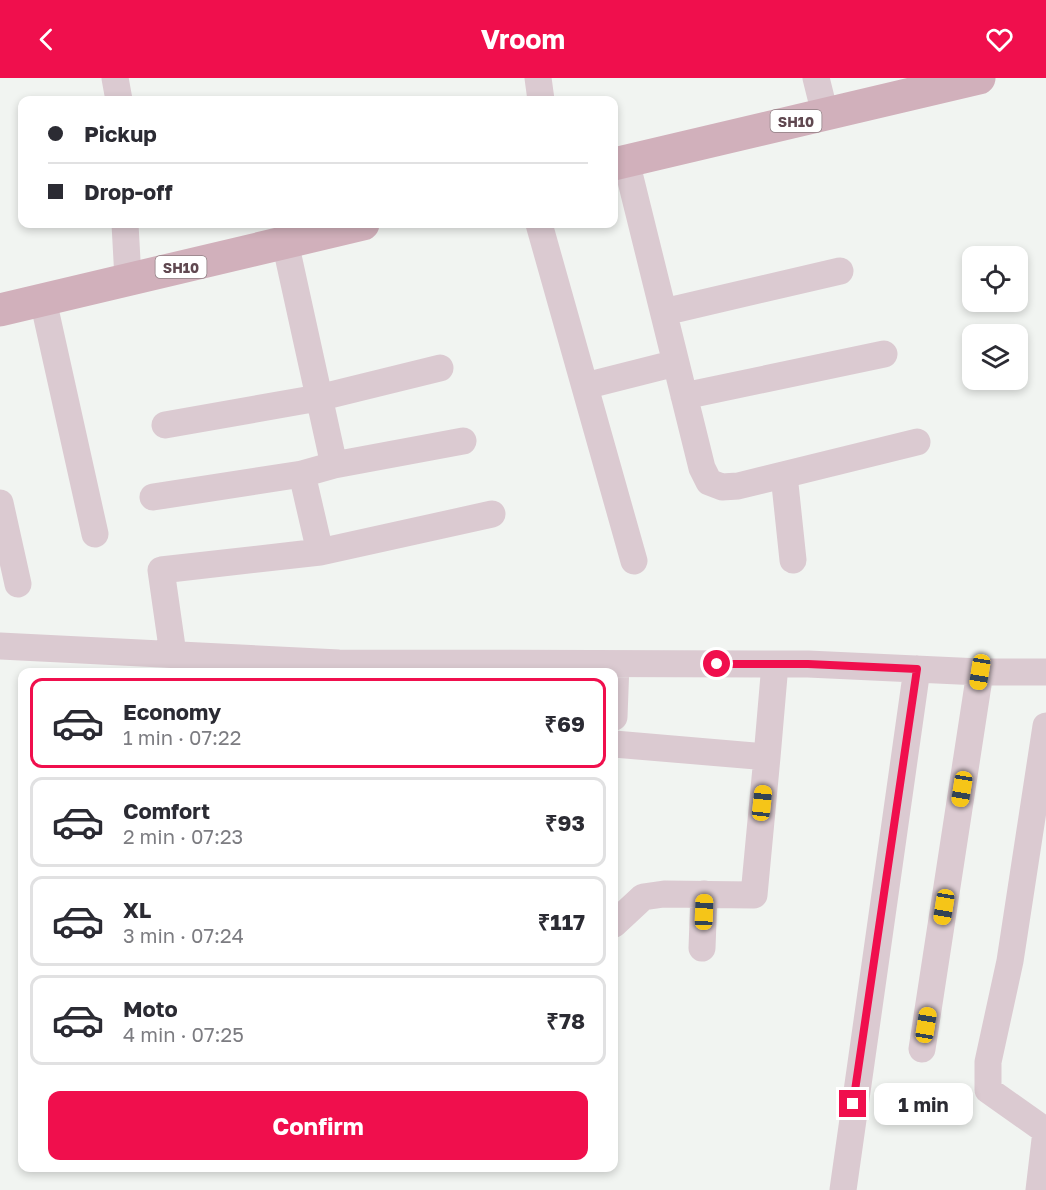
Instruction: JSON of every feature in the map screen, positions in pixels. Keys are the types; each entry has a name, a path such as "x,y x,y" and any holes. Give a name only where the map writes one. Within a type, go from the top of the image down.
{"main road":[{"name":"SH10","path":"620,163 980,78"},
{"name":"SH10","path":"0,310 346,228"}],"street":[{"path":"115,78 118,96"},
{"path":"538,78 540,96"},
{"path":"816,78 825,114"},
{"path":"620,163 664,312 702,468 709,482 722,487 738,486 917,442"},
{"path":"125,228 128,279"},
{"path":"540,228 634,561"},
{"path":"285,242 333,465"},
{"path":"664,312 840,271"},
{"path":"43,300 94,534"},
{"path":"684,396 884,354"},
{"path":"585,386 676,363"},
{"path":"165,425 318,398 441,368"},
{"path":"153,497 302,474 333,465 463,441"},
{"path":"302,474 320,552"},
{"path":"784,475 793,560"},
{"path":"0,503 18,584"},
{"path":"157,660 161,570 320,552 492,514"},
{"path":"0,646 157,660 348,667 481,668 616,664 775,664 980,672 1046,672"},
{"path":"616,664 616,668"},
{"path":"618,920 643,897 704,894 754,895 775,664"},
{"path":"843,1190 917,669"},
{"path":"922,1049 980,672"},
{"path":"1039,1190 1046,1131 988,1090 988,1062 1010,961 1046,726"},
{"path":"618,744 767,756"},
{"path":"702,948 704,894"}],"route":[{"path":"717,664 808,664 917,669 853,1104"}]}
